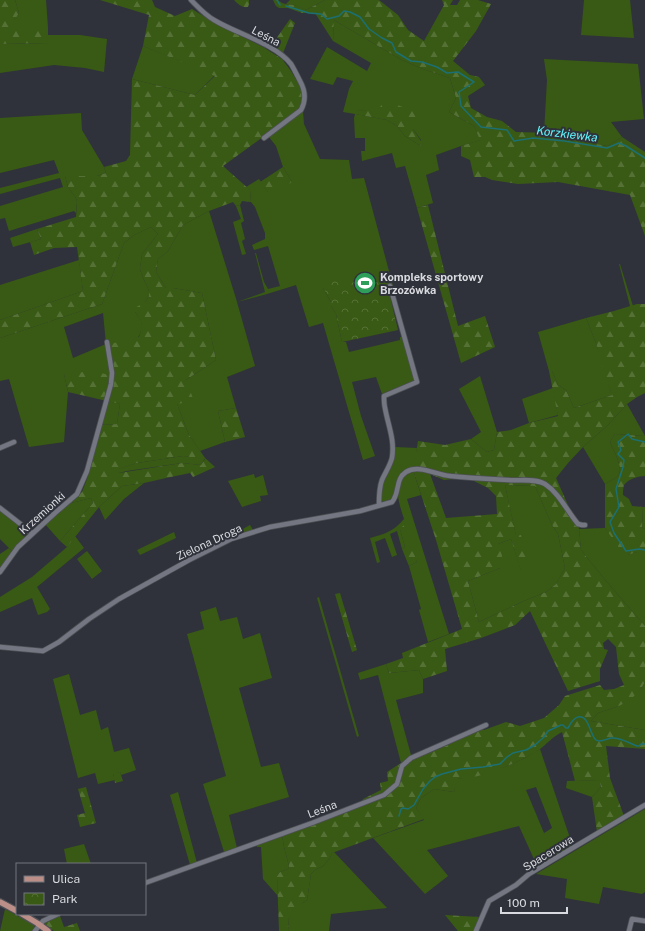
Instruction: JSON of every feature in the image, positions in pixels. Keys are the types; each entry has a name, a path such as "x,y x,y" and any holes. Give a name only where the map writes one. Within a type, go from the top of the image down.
{"main road":[{"path":"0,902 16,910"},
{"path":"24,915 48,931"}],"street":[{"name":"Leśna","path":"191,0 213,20 266,45 277,52 291,65 298,77 305,91 304,105 301,110 264,138"},
{"path":"379,505 379,491 381,482 390,465 393,449 384,396 417,382 390,286"},
{"name":"Krzemionki","path":"0,572 18,548 32,533 77,494 87,471 111,384 112,374 107,342"},
{"path":"0,448 14,442"},
{"name":"Zielona Droga","path":"0,647 43,651 59,642 89,619 119,599 191,559 231,539 270,527 360,510 392,502 396,496 397,486 401,476 411,470 420,470 449,476 540,482 550,488 578,524 585,525"},
{"path":"0,508 32,533"},
{"name":"Leśna","path":"146,883 312,823 384,795 397,784 402,766 411,758 486,725"},
{"name":"Spacerowa","path":"476,931 487,905 491,900 516,885 529,874 645,805"},
{"path":"35,931 42,921 56,915"},
{"path":"629,931 632,919 645,921"}],"green space":[{"path":"0,0 15,0 19,13 10,27 48,27 48,43 0,44"},
{"path":"15,0 46,0 48,27 9,27 19,13"},
{"path":"100,0 152,0 155,7 175,16 192,9 213,22 263,47 282,59 300,86 303,94 302,106 293,115 223,166 250,190 251,202 242,201 240,205 236,206 233,202 209,211 183,225 168,251 158,259 156,272 166,288 202,293 216,360 186,380 194,401 177,404 189,435 205,458 215,467 193,477 190,473 122,486 99,507 67,547 60,541 93,503 91,498 67,504 82,492 87,479 101,425 117,424 120,404 68,392 64,374 93,371 113,376 110,344 139,337 142,323 135,312 135,308 146,301 149,296 149,291 140,269 142,254 158,234 151,227 134,235 124,243 102,304 0,338 0,320 83,291 77,247 54,248 34,255 30,242 41,239 37,229 76,217 76,198 68,187 65,176 97,176 106,173 104,167 126,161 130,155 132,79 195,95 215,76 143,46 149,15","holes":["183,456 205,459 201,465 182,463 119,473 119,469 137,463"]},
{"path":"234,0 249,0 248,7 242,6"},
{"path":"273,0 278,0 284,4 296,5 306,10 325,0 379,0 398,15 408,30 424,41 444,5 442,0 453,0 450,5 457,5 460,0 478,0 491,4 476,31 453,61 470,75 479,77 485,85 468,96 471,108 487,117 502,121 516,132 583,134 585,142 608,146 622,137 645,152 645,236 630,195 558,182 518,184 492,180 485,177 474,177 470,160 461,156 461,146 480,140 474,126 449,112 456,98 450,78 400,59 334,20 333,41 315,13 302,13 288,8 279,8"},
{"path":"290,0 325,0 306,10 294,5 286,4"},
{"path":"584,0 630,0 634,38 581,35"},
{"path":"290,19 295,23 283,53 271,46"},
{"path":"334,20 400,59 450,78 456,98 449,112 474,126 481,140 436,155 439,170 426,175 433,203 417,208 405,166 396,168 392,153 362,161 361,151 365,151 365,138 355,138 355,114 343,112 349,89 353,81 337,77 333,85 310,79 327,47 367,71 371,63 333,41","holes":["356,110 378,112 413,119 413,129 421,140 421,146 405,136 397,126 387,120 356,114"]},
{"path":"47,35 80,35 107,39 104,72 85,68 54,65 0,73 0,44 48,43"},
{"path":"143,46 215,75 195,95 132,79"},
{"path":"544,59 638,64 644,119 611,122 622,137 608,146 585,142 583,134 544,133 547,80"},
{"path":"384,100 416,112 419,117 413,119 413,129 421,141 421,146 405,136 397,126 387,120 355,114 356,110 378,111"},
{"path":"303,111 304,124 320,159 349,160 352,179 364,178 393,286 323,288 336,314 342,342 346,342 349,352 400,340 400,337 402,337 415,380 382,394 376,377 352,382 361,416 375,456 363,460 323,323 309,327 296,285 237,302 265,292 255,253 264,282 268,289 280,286 268,246 254,250 252,245 265,239 265,233 255,207 251,202 250,190 246,187 259,179 268,192 292,182 283,167 276,146 269,137"},
{"path":"81,113 82,130 106,173 97,176 65,176 68,187 76,198 76,213 74,211 9,231 5,218 0,219 0,206 63,187 60,178 0,194 0,188 59,173 54,160 0,173 0,118"},
{"path":"283,167 292,182 274,194 268,192 260,182"},
{"path":"240,205 244,221 241,223 245,239 242,241 246,254 242,255 233,222 241,219 236,206"},
{"path":"428,205 458,326 485,316 495,347 461,363 417,208"},
{"path":"209,211 255,366 227,377 236,408 218,411 225,442 200,451 189,435 177,404 186,380 216,360 202,293 166,288 156,272 158,259 168,251 183,225"},
{"path":"151,227 158,234 142,254 140,269 149,291 149,296 135,312 140,318 142,324 141,331 114,376 64,374 68,392 64,442 29,447 9,379 0,381 0,338 102,304 124,243 134,235","holes":["103,313 106,344 73,358 64,327"]},
{"path":"37,229 41,239 13,247 10,238"},
{"path":"79,260 83,291 0,320 0,285"},
{"path":"620,264 633,306 630,306"},
{"path":"383,267 398,330 342,342 336,314 331,306 331,302 323,288 322,283"},
{"path":"637,304 645,304 645,393 627,404 607,426 583,447 556,478 568,505 578,522 581,550 645,626 645,682 641,689 630,700 619,706 598,713 591,721 645,730 645,749 606,746 610,778 624,816 597,832 592,797 601,787 599,780 575,781 562,732 540,749 519,761 478,776 457,779 454,792 434,789 421,798 416,808 424,819 332,853 330,858 323,866 311,874 307,900 303,903 300,914 289,917 288,931 279,931 277,876 280,872 288,869 289,866 282,835 386,796 398,784 403,767 412,760 481,729 484,730 506,722 520,726 544,718 559,705 565,696 600,685 604,690 614,689 624,685 619,674 616,647 608,639 603,643 604,649 608,650 600,669 600,681 568,691 530,611 515,625 481,638 445,649 447,671 423,679 419,670 389,673 386,664 403,658 402,653 462,629 436,540 413,470 418,441 445,445 471,439 487,452 494,450 497,432 511,430 529,423 558,416 549,371 552,371 558,385 566,390 574,408 612,395 596,343 586,318","holes":["430,474 444,480 464,478 488,488 496,496 497,514 446,518","505,485 535,486 552,525 558,534 565,568 556,584 546,592 479,622 468,581 500,568 502,556 498,544 511,539 521,571 529,567 521,535 516,535"]},
{"path":"586,318 596,343 612,395 574,408 566,390 558,385 552,371 549,371 538,332"},
{"path":"480,376 497,432 494,450 487,452 471,439 481,432 459,389"},
{"path":"553,388 558,415 529,423 522,399"},
{"path":"109,401 120,404 117,424 101,425"},
{"path":"627,404 645,436 615,434 610,442 619,462 620,471 617,477 605,484 583,447 607,426"},
{"path":"236,408 245,437 225,442 218,411"},
{"path":"615,434 645,436 645,476 628,481 624,485 623,495 629,499 632,506 643,507 642,527 645,529 645,552 626,555 619,548 605,528 605,484 617,477 620,471 619,462 610,442"},
{"path":"395,447 417,448 414,468 406,470 395,496 392,500 384,503 382,501 381,494 383,484 394,460"},
{"path":"183,456 205,458 201,465 182,463 119,473 118,469 137,463"},
{"path":"413,470 421,495 407,499 449,634 428,642 419,610 421,609 409,566 417,562 400,529 405,547 402,549 397,531 390,534 397,555 392,557 385,538 375,542 380,562 377,563 370,538 389,532 404,519 398,497 399,485 405,475"},
{"path":"254,474 255,478 263,475 268,495 260,496 261,501 242,507 228,481"},
{"path":"144,483 124,499 105,520 99,507 122,486"},
{"path":"505,485 535,486 552,525 558,534 565,568 556,584 546,592 479,622 468,581 500,568 498,544 511,539 521,570 516,536"},
{"path":"91,498 93,503 60,541 45,524 67,504"},
{"path":"643,507 645,507 645,529 642,527"},
{"path":"0,511 30,533 12,551 0,539"},
{"path":"250,525 253,530 230,538 230,536"},
{"path":"404,525 417,562 409,566 402,549 405,547 400,529"},
{"path":"605,528 628,555 638,552 645,552 645,626 581,550 579,529"},
{"path":"174,532 176,538 140,555 137,550"},
{"path":"75,536 84,548 37,587 50,609 47,612 38,615 32,598 0,612 0,597 32,577 67,547"},
{"path":"9,548 12,551 0,569 0,554"},
{"path":"87,551 102,571 92,579 77,559"},
{"path":"340,593 357,650 352,652 335,594"},
{"path":"319,597 359,736 357,737 317,598"},
{"path":"216,607 220,621 237,617 243,639 260,633 272,678 239,688 261,767 279,763 289,797 229,815 237,848 224,852 203,784 226,776 187,634 204,629 200,612"},
{"path":"386,664 389,673 419,670 423,679 423,693 396,700 411,755 401,763 378,675 360,680 358,673"},
{"path":"69,674 80,715 96,710 101,730 108,727 114,752 129,748 136,770 121,775 120,772 113,774 115,780 98,784 95,773 78,778 53,679"},
{"path":"645,682 645,730 591,721 598,713 619,706 641,689"},
{"path":"540,749 573,847 538,868 519,826 427,850 448,876 425,894 373,838 424,820 416,808 421,798 434,789 454,792 456,779 477,776 525,758","holes":["536,787 552,828 544,833 526,790"]},
{"path":"401,763 395,783 383,794 362,802 363,799 381,790 380,783 388,781 387,772"},
{"path":"120,772 123,781 115,783 113,773"},
{"path":"599,780 601,787 592,797 566,788 567,781"},
{"path":"86,787 96,823 80,827 77,815 85,813 78,789"},
{"path":"178,792 197,863 190,865 170,795"},
{"path":"645,809 645,892 642,894 603,887 599,904 565,898 567,879 536,874"},
{"path":"282,835 289,866 288,869 280,872 277,876 278,896 263,879 261,847 257,847 256,844"},
{"path":"84,844 91,863 67,863 64,849"},
{"path":"334,852 387,908 331,914 329,931 288,931 289,917 307,900 311,874 323,866"},
{"path":"5,909 34,925 35,929 32,931 0,931"},
{"path":"445,915 479,917 474,931 458,931"},
{"path":"60,916 64,927 77,923 80,931 54,931 43,923"}],"waterway":[{"name":"Korzkiewka","path":"277,0 280,5"},
{"name":"Korzkiewka","path":"286,6 309,13 321,14 327,19 339,16 344,11 350,12 360,17 369,29 392,43 396,52 411,61 422,62 437,67 447,73 458,72 474,82 459,92 461,106 481,127 507,130 514,141 533,138 607,148 619,143 645,158"},
{"name":"Korzkiewka","path":"645,442 632,439 628,434 618,442 621,450 618,454 624,460 616,489 619,507 610,522 614,533 626,551 639,549 645,550"},
{"name":"Korzkiewka","path":"399,816 401,809 408,809 414,805 423,789 435,777 461,769 500,764 513,753 526,750 535,745 548,731 561,725 568,728 573,720 578,717 585,719 594,738 598,741 615,738 637,746 645,744"}],"place":[{"name":"Kompleks sportowy Brzozówka","path":"365,283"}]}
